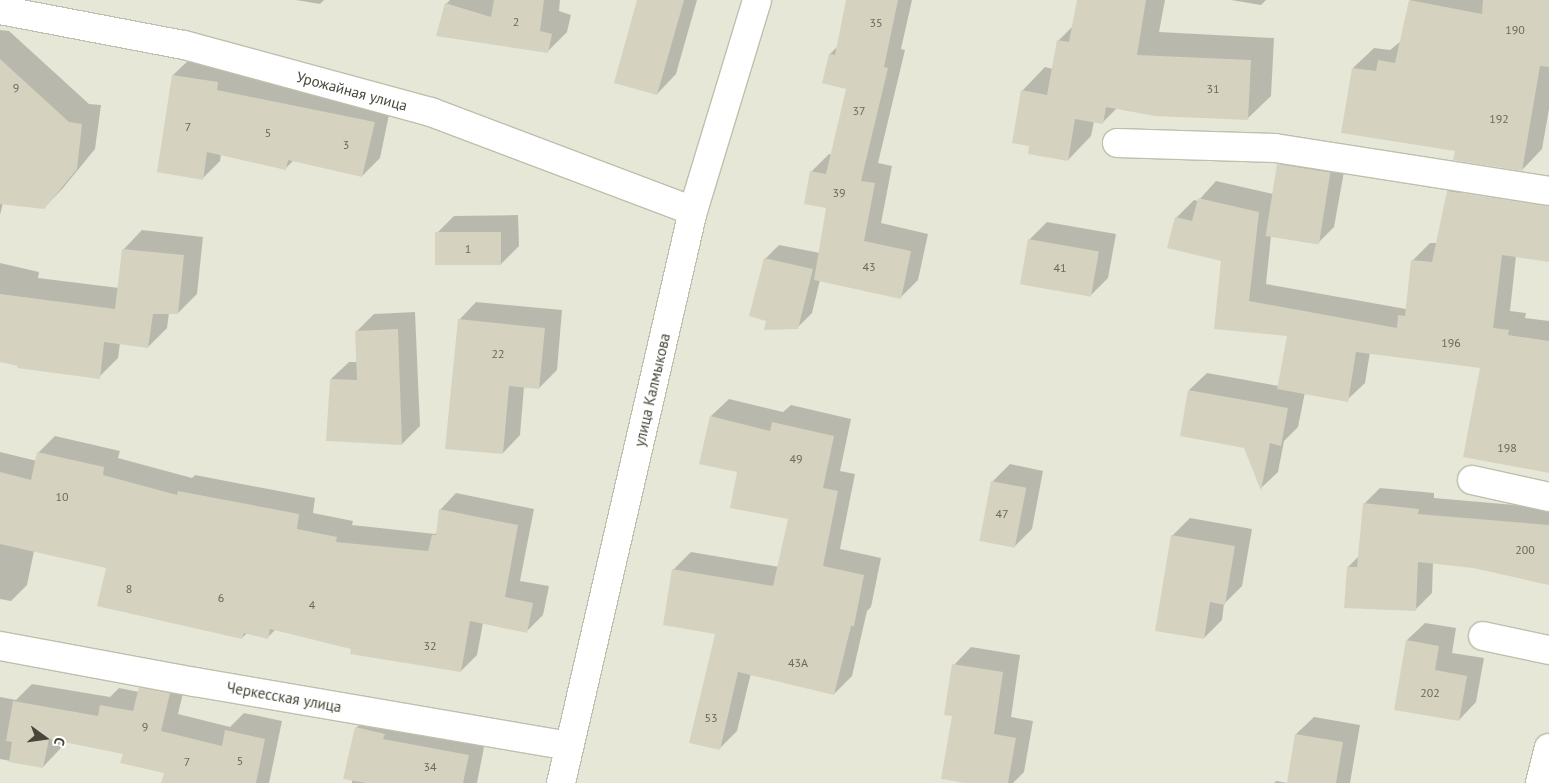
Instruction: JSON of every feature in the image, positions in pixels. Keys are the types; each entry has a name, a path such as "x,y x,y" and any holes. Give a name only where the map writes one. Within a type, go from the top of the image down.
{"street":[{"name":"улица Калмыкова","path":"561,783 693,211 757,0"},
{"name":"Урожайная улица","path":"0,10 184,45 431,112 693,211"},
{"path":"1117,143 1275,148 1549,191"},
{"path":"1472,480 1549,497"},
{"path":"1484,636 1549,650"},
{"name":"Черкесская улица","path":"0,646 195,682 569,746"},
{"path":"1540,783 1549,748"}],"shaded area":[{"path":"0,0 1549,0 1549,783 0,783"}],"building":[{"path":"494,0 544,0 540,31 552,34 548,53 436,36 445,3 491,17"},
{"path":"637,0 684,0 657,95 614,83"},
{"path":"846,0 898,0 884,67 888,68 861,181 875,183 864,241 911,251 901,299 814,280 826,208 804,204 810,171 826,174 846,89 822,83 829,54 835,55"},
{"path":"1077,0 1146,0 1137,55 1251,60 1248,120 1155,116 1106,107 1103,124 1075,119 1068,161 1028,154 1029,146 1012,143 1021,90 1047,95 1057,40 1069,42"},
{"path":"1409,0 1482,14 1483,0 1549,0 1549,67 1540,66 1522,171 1453,160 1455,151 1341,133 1352,68 1376,71 1378,60 1395,63"},
{"path":"0,59 69,122 82,124 77,169 44,209 0,204"},
{"path":"172,75 218,82 217,90 375,122 362,177 288,160 286,170 207,152 203,180 157,172"},
{"path":"1277,164 1330,172 1319,245 1266,236"},
{"path":"1447,191 1549,206 1549,262 1502,255 1493,328 1509,330 1508,335 1549,341 1549,473 1463,457 1480,368 1356,352 1348,402 1277,389 1287,336 1214,329 1221,261 1167,248 1175,217 1192,221 1198,198 1259,212 1249,301 1397,328 1398,315 1405,316 1411,260 1432,262"},
{"path":"435,232 501,232 501,265 435,265"},
{"path":"1028,239 1099,252 1091,297 1020,284"},
{"path":"122,249 184,255 178,314 153,314 148,348 104,342 100,379 17,368 18,366 0,362 0,294 115,309"},
{"path":"764,258 813,269 798,329 764,330 766,321 749,316"},
{"path":"458,319 545,328 539,389 509,386 503,454 445,449"},
{"path":"398,329 402,445 326,441 330,379 357,380 355,331"},
{"path":"1188,390 1288,408 1281,446 1270,443 1261,491 1244,448 1180,436"},
{"path":"710,416 770,431 772,422 834,436 823,488 838,491 823,566 864,575 854,626 851,626 834,695 738,672 720,750 689,743 715,634 663,625 672,569 773,586 788,519 730,508 737,472 699,464"},
{"path":"37,452 104,467 103,475 177,495 178,491 299,514 297,529 337,537 336,542 428,551 432,535 436,535 439,509 518,525 505,597 533,603 527,633 470,621 461,672 350,654 351,649 270,629 268,639 244,633 242,639 97,606 106,568 0,544 0,472 31,480"},
{"path":"991,481 1026,488 1015,548 979,541"},
{"path":"1363,503 1419,509 1418,514 1549,525 1549,585 1473,568 1418,562 1416,611 1344,608 1347,567 1357,567"},
{"path":"1171,535 1235,546 1225,605 1210,602 1204,639 1155,631"},
{"path":"1406,640 1439,646 1435,670 1467,676 1459,721 1394,710"},
{"path":"952,664 1003,672 994,734 1016,738 1008,783 965,783 941,779 952,716 944,715"},
{"path":"139,687 170,693 161,731 222,746 225,730 265,739 256,783 161,783 164,773 120,763 123,754 49,739 43,768 9,762 12,742 6,741 13,701 98,716 100,705 133,711"},
{"path":"355,727 385,734 383,739 469,755 463,783 366,783 343,779"},
{"path":"1295,734 1343,742 1336,783 1287,783"}]}
